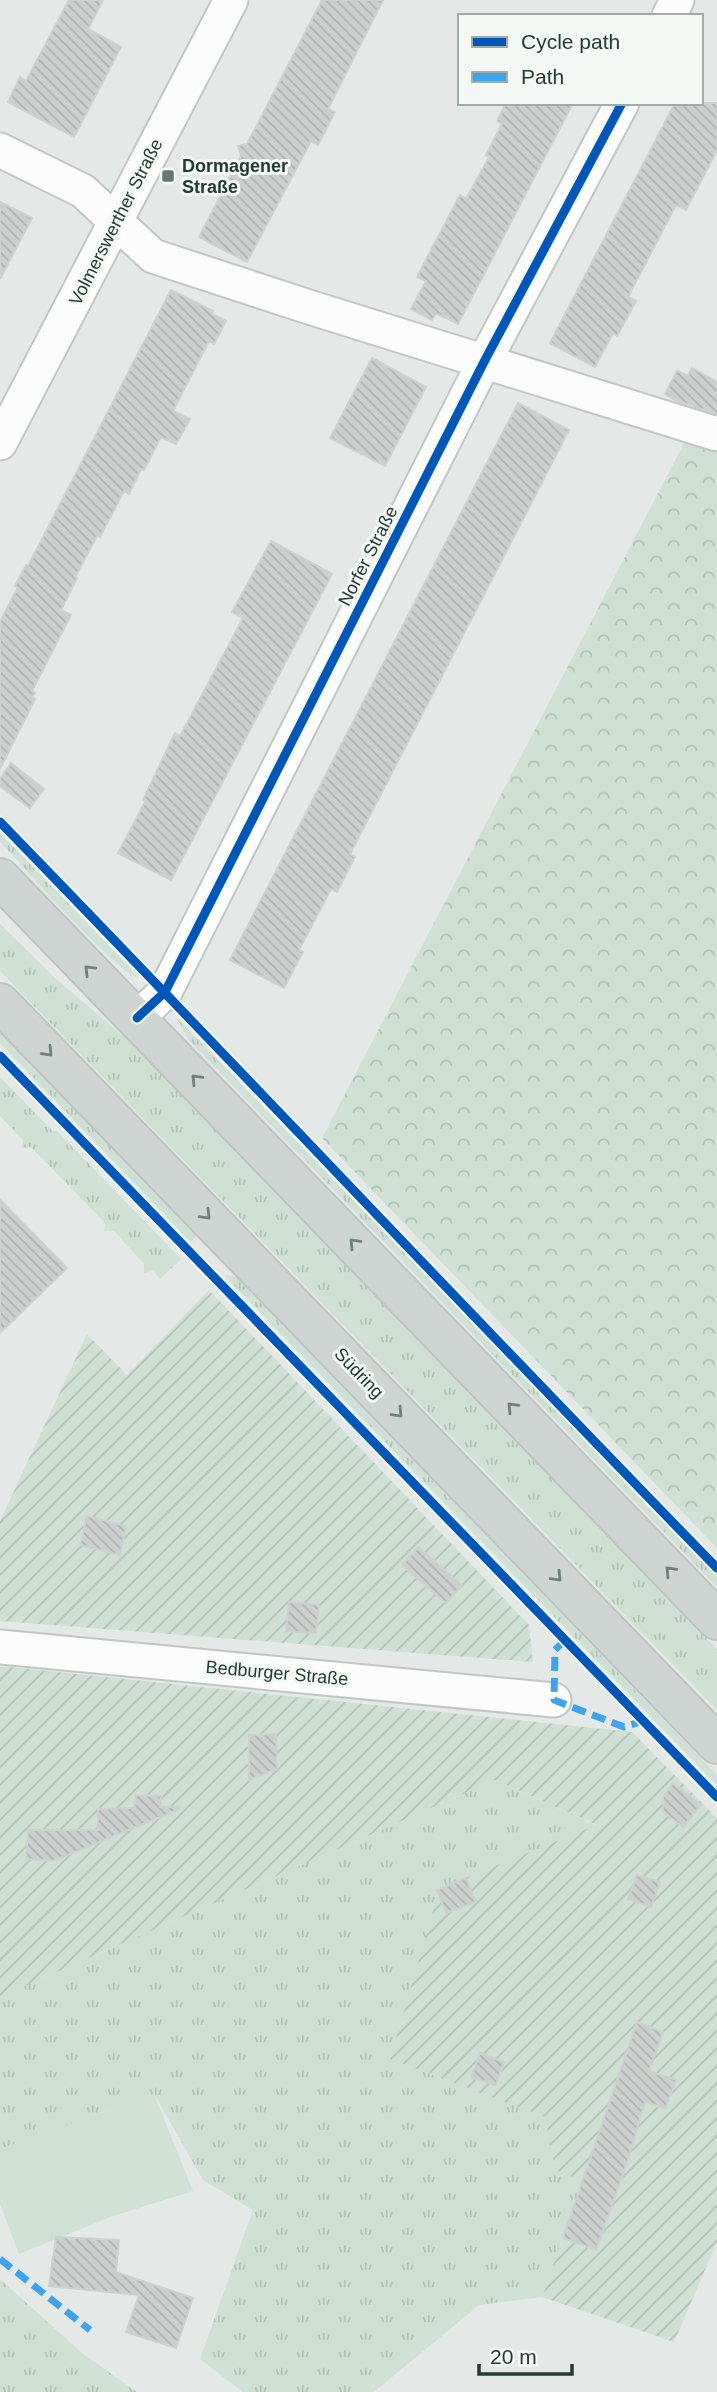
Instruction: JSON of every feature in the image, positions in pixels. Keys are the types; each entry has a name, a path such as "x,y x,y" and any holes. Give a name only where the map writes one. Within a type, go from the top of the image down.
{"main road":[{"path":"0,878 717,1620"},
{"name":"Südring","path":"0,1003 717,1744"}],"street":[{"name":"Volmerswerther Straße","path":"0,443 231,0"},
{"name":"Norfer Straße","path":"137,1018 165,992 485,360 621,105"},
{"path":"0,150 83,191 153,256 717,434"},
{"name":"Bedburger Straße","path":"0,1647 554,1700"}],"green space":[{"path":"692,428 717,436 717,1548 322,1138"},
{"path":"0,833 137,977 111,958 69,916 0,842"},
{"path":"0,924 55,978 130,1042 717,1649 717,1710 0,971"},
{"path":"177,1018 717,1577 717,1587 189,1040"},
{"path":"0,1032 197,1235 191,1242 0,1043"},
{"path":"0,1077 54,1132 57,1131 181,1259 160,1279 153,1271 144,1273 144,1264 114,1231 104,1231 105,1223 31,1147 22,1148 23,1140 0,1116"},
{"path":"224,1275 236,1277 717,1775 717,1785"},
{"path":"209,1290 529,1625 533,1662 0,1621 0,1521 87,1334 127,1375"},
{"path":"0,1666 632,1732 717,1818 717,2242 674,2342 542,2297 583,2181 555,2170 545,2117 390,2059 440,1888 597,1825 495,1780 0,1997"},
{"path":"495,1780 598,1826 390,2059 545,2117 555,2170 583,2181 542,2297 479,2305 374,2392 243,2392 200,2359 253,2210 203,2180 154,2094 0,2149 0,1997"},
{"path":"154,2094 193,2191 113,2216 19,2254 0,2204 0,2149"},
{"path":"0,2279 82,2353 137,2392 0,2392"}],"building":[{"path":"69,0 103,0 88,29 121,47 74,137 8,102 20,77 26,81"},
{"path":"322,0 383,0 328,109 335,112 318,145 311,141 247,262 199,237 241,156 238,146 247,144"},
{"path":"717,103 717,150 686,210 676,205 628,297 636,301 617,336 613,333 595,367 550,343 674,105"},
{"path":"505,105 572,105 458,324 436,313 432,320 411,309 426,281 417,277 460,195 466,199 489,157 486,155 502,124 497,121"},
{"path":"0,202 32,218 0,279"},
{"path":"171,290 213,311 212,314 226,321 214,344 209,341 173,411 190,419 176,444 161,437 129,494 124,491 75,577 77,578 61,610 71,615 32,691 35,693 32,697 35,699 0,769 0,622 18,587 15,586 26,565 28,566"},
{"path":"372,358 426,387 385,466 330,438"},
{"path":"692,368 717,382 717,414 677,401 665,394 677,371 688,376"},
{"path":"518,403 569,430 350,854 355,857 337,892 331,889 299,950 303,952 284,988 230,960"},
{"path":"271,541 332,574 171,880 118,853 145,802 143,800 175,733 180,736 243,618 232,612"},
{"path":"11,763 44,789 30,808 0,786 0,779"},
{"path":"0,1200 67,1268 0,1333"},
{"path":"87,1516 126,1526 120,1555 80,1545"},
{"path":"418,1547 462,1585 446,1603 402,1565"},
{"path":"289,1602 319,1605 316,1633 286,1631"},
{"path":"276,1734 277,1769 249,1780 249,1735"},
{"path":"673,1783 701,1805 683,1827 663,1812 663,1797"},
{"path":"136,1795 161,1796 160,1807 180,1809 53,1861 26,1859 28,1830 98,1830 98,1809 134,1808"},
{"path":"637,1875 660,1882 651,1907 628,1899"},
{"path":"466,1878 476,1902 446,1913 437,1890"},
{"path":"637,2022 663,2032 649,2071 676,2080 665,2109 645,2101 629,2157 596,2250 563,2238"},
{"path":"480,2053 504,2062 496,2085 471,2077"},
{"path":"56,2237 119,2240 116,2272 193,2298 176,2348 126,2332 139,2295 49,2286"}],"marked path":[{"path":"565,1640 555,1650 554,1700 624,1727 643,1721"},
{"path":"0,2259 90,2330"}],"cycle path":[{"path":"137,1018 165,992 485,360 621,105"},
{"path":"0,822 717,1568"},
{"path":"0,1056 717,1797"}],"place":[{"name":"Dormagener Straße","path":"168,176"}]}
